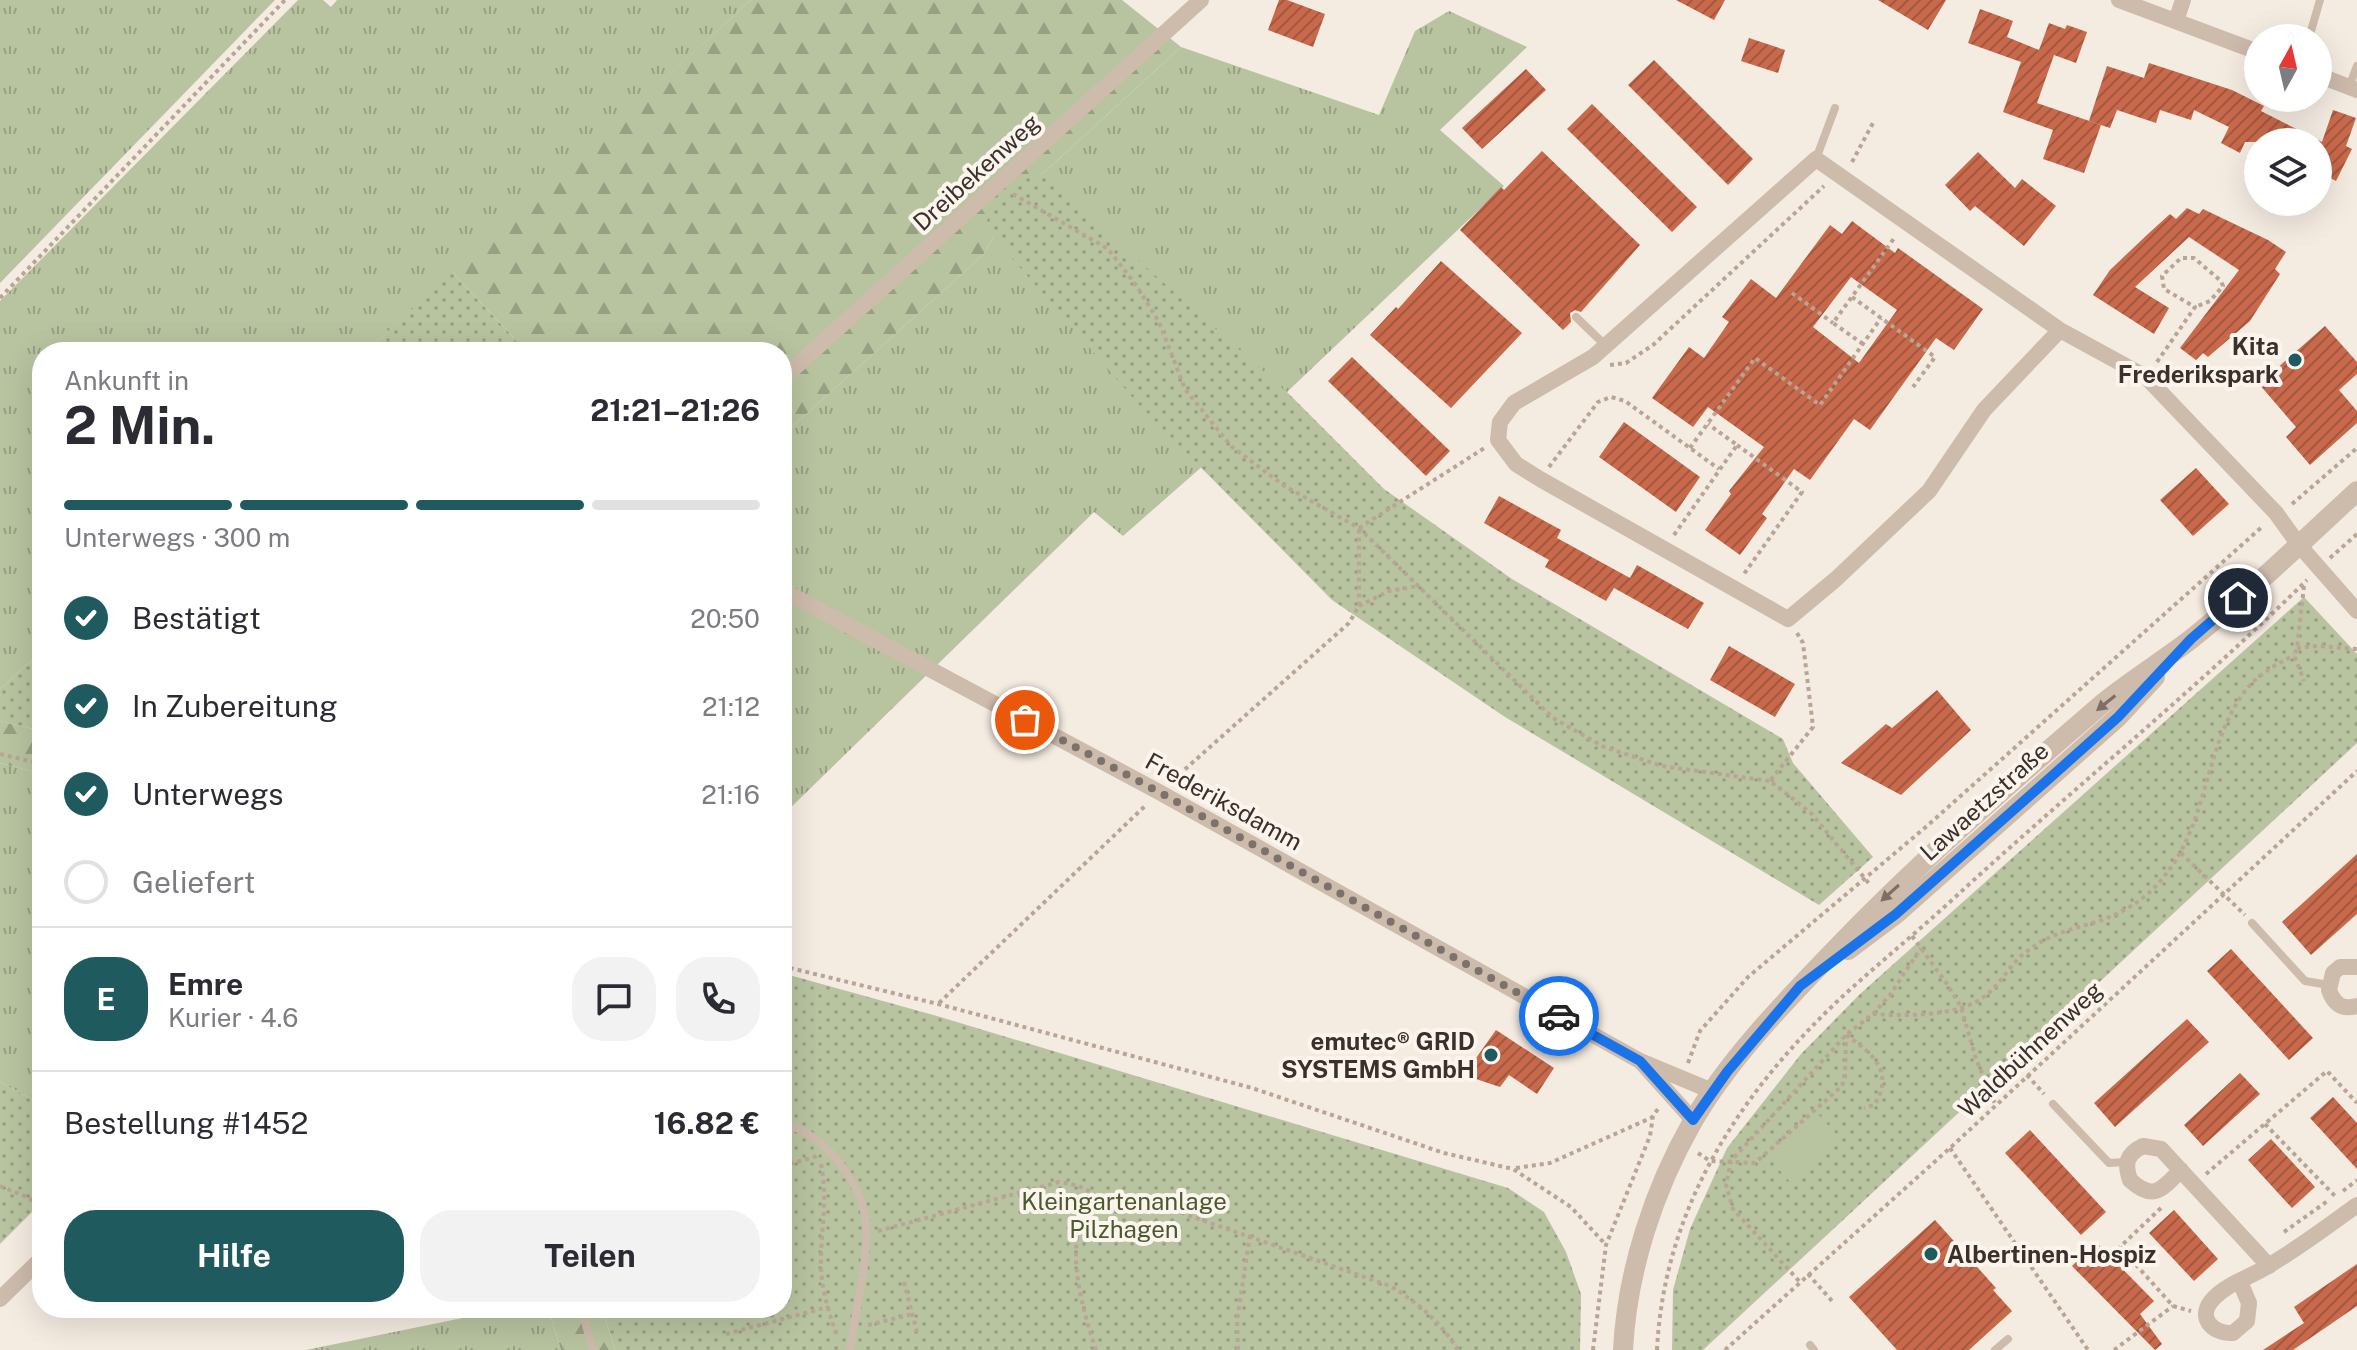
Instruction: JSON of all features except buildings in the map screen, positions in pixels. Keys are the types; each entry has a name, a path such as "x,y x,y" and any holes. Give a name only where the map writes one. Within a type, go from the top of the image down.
{"street":[{"name":"Dreibekenweg","path":"792,370 1201,0"},
{"path":"2119,0 2244,47"},
{"path":"2176,21 2183,0"},
{"path":"2332,81 2353,89"},
{"path":"2060,330 1984,410 1929,491 1836,579 1788,619 1540,479 1516,464 1498,440 1500,422 1514,403 1600,352 1816,159 2060,330 2146,377 2276,513 2299,545 2357,611"},
{"name":"Lawaetzstraße","path":"1623,1350 1636,1272 1651,1215 1682,1142 1712,1091 1800,986 1888,907 2118,717 2191,639 2357,491"},
{"name":"Frederiksdamm","path":"792,595 1159,792 1640,1061 1712,1091"},
{"path":"2357,967 2340,967 2333,973 2329,985 2332,1000 2338,1005 2348,1008 2357,1006"},
{"name":"Frederiksdamm","path":"1640,1061 1693,1120"},
{"path":"2181,1170 2158,1191 2143,1191 2130,1180 2126,1162 2136,1150 2150,1146 2161,1149 2181,1170 2269,1266"},
{"path":"2240,1282 2269,1266 2357,1205"},
{"path":"0,1299 32,1268"}],"lane":[{"path":"2313,24 2320,0"},
{"path":"2353,89 2357,66"},
{"path":"1816,159 1835,108"},
{"path":"1576,317 1600,352"},
{"path":"2252,923 2305,981 2329,985"},
{"path":"2053,1104 2109,1163 2126,1162"},
{"path":"792,1127 813,1136 830,1152 855,1187 865,1215 866,1231 850,1350"},
{"path":"584,1318 593,1350"},
{"path":"1995,1350 2008,1339"}],"path":[{"path":"0,298 285,0"},
{"path":"1600,352 1602,364 1615,366 1626,363 1653,345 1851,163 1873,123"},
{"path":"999,185 1108,249 1159,322 1185,389 1231,446 1283,485 1359,528 1553,718 1604,747 1662,766 1770,781 1811,813 1912,936 1961,1007 1976,1059 1995,1104"},
{"path":"1833,323 1905,222"},
{"path":"2146,377 2195,307 2210,301 2223,286 2194,258 2181,258 2162,276 2164,289 2195,307"},
{"path":"1792,293 1863,344"},
{"path":"1852,297 1935,357 1913,387"},
{"path":"1690,448 1755,358 1820,405 1881,318"},
{"path":"1540,479 1598,402 1611,397 1625,401 1719,469"},
{"path":"1708,424 1802,492 1734,588"},
{"path":"1359,528 1498,440"},
{"path":"1686,517 1737,445"},
{"path":"2242,546 2276,513 2299,500 2357,448"},
{"path":"938,1004 1159,792 1349,623 1359,606 1359,528"},
{"path":"1657,1350 1669,1259 1678,1231 1710,1161 1761,1087 1807,1033 1842,997 2021,835 2258,628 2357,534"},
{"path":"1873,1014 1925,1014 1961,1007 1985,996 2026,952 2058,931 2119,913 2146,896 2181,853 2232,711 2255,679 2294,655 2304,583"},
{"path":"1359,606 1389,591 1419,586"},
{"path":"1770,781 1813,727 1803,643 1788,619"},
{"path":"2297,648 2357,649"},
{"path":"2294,655 2304,681"},
{"path":"0,754 32,762"},
{"name":"Waldbühnenweg","path":"1725,1350 1950,1148 2357,771"},
{"path":"2181,853 2252,923"},
{"path":"1799,1282 1733,1209 1726,1185 1731,1161 1846,1035 1873,1014 1896,988 1921,948"},
{"path":"792,968 1252,1088 1444,1153 1513,1169 1571,1207 1606,1245 1593,1350"},
{"path":"1682,1142 1710,1161 1755,1163 1842,1086 1846,1035"},
{"path":"1846,1035 1870,1051 1878,1062 1883,1081 1882,1093 1874,1105 1864,1108"},
{"path":"2327,1071 2357,1103"},
{"path":"2027,1075 2053,1104"},
{"path":"1513,1169 1550,1163 1653,1116"},
{"path":"2265,1124 2335,1196"},
{"path":"813,1136 825,1191 821,1268 839,1343"},
{"path":"1950,1148 2088,1350"},
{"path":"792,1163 819,1156"},
{"path":"2256,1252 2357,1180"},
{"path":"866,1231 892,1228 1059,1182 1094,1192 1100,1204"},
{"path":"0,1186 32,1200"},
{"path":"1096,1350 1079,1286 1076,1252 1081,1224 1093,1209 1100,1204 1121,1200 1159,1205 1390,1286 1414,1300 1431,1315 1458,1350"},
{"path":"1238,1350 1237,1321 1250,1235"},
{"path":"1808,1274 1832,1301"},
{"path":"904,1282 917,1332"},
{"path":"2114,1350 2173,1306"},
{"path":"792,1317 828,1307"},
{"path":"853,1329 913,1314"},
{"path":"726,1334 786,1318"}],"green space":[{"path":"0,0 275,0 0,283"},
{"path":"298,0 323,0 331,7 337,0 751,0 377,342 32,342 32,660 0,689 0,301"},
{"path":"751,0 1122,0 1181,47 1013,201 984,254 792,427 792,342 518,342 452,272"},
{"path":"1449,11 1527,47 1440,130 1504,186 1287,392 1123,536 1094,512 792,806 792,427 984,254 1013,201 1181,47 1379,115 1415,31"},
{"path":"1042,175 1287,392 1384,489 1512,579 1783,739 1793,763 1873,857 1819,905 1505,717 1332,600 1140,406 985,227 999,185"},
{"path":"452,272 518,342 377,342"},
{"path":"2304,597 2357,654 2357,743 1703,1350 1672,1350 1673,1290 1690,1229 1727,1148 1801,1054 1860,994"},
{"path":"32,660 32,729 0,721 0,689"},
{"path":"0,721 32,729 32,771 0,763"},
{"path":"0,763 32,771 32,1100 0,1082"},
{"name":"Kleingartenanlage Pilzhagen","path":"792,976 937,1016 1508,1188 1544,1212 1566,1252 1581,1294 1580,1350 615,1350 605,1318 792,1318"},
{"path":"0,1082 32,1100 32,1212 0,1244"},
{"path":"1819,1115 1840,1138 1791,1183 1770,1159"},
{"path":"462,1318 551,1318 561,1350 306,1350"},
{"path":"551,1318 605,1318 615,1350 561,1350"}],"way so far":[{"path":"1025,720 1559,1016"}],"place":[{"name":"Kita Frederikspark","path":"2295,360"},
{"name":"emutec® GRID SYSTEMS GmbH","path":"1491,1055"},
{"name":"Albertinen-Hospiz","path":"1931,1254"}],"route":[{"path":"1559,1016 1640,1061 1693,1120 1727,1072 1800,986 1896,914 2052,776 2118,717 2191,639 2238,598"}]}
